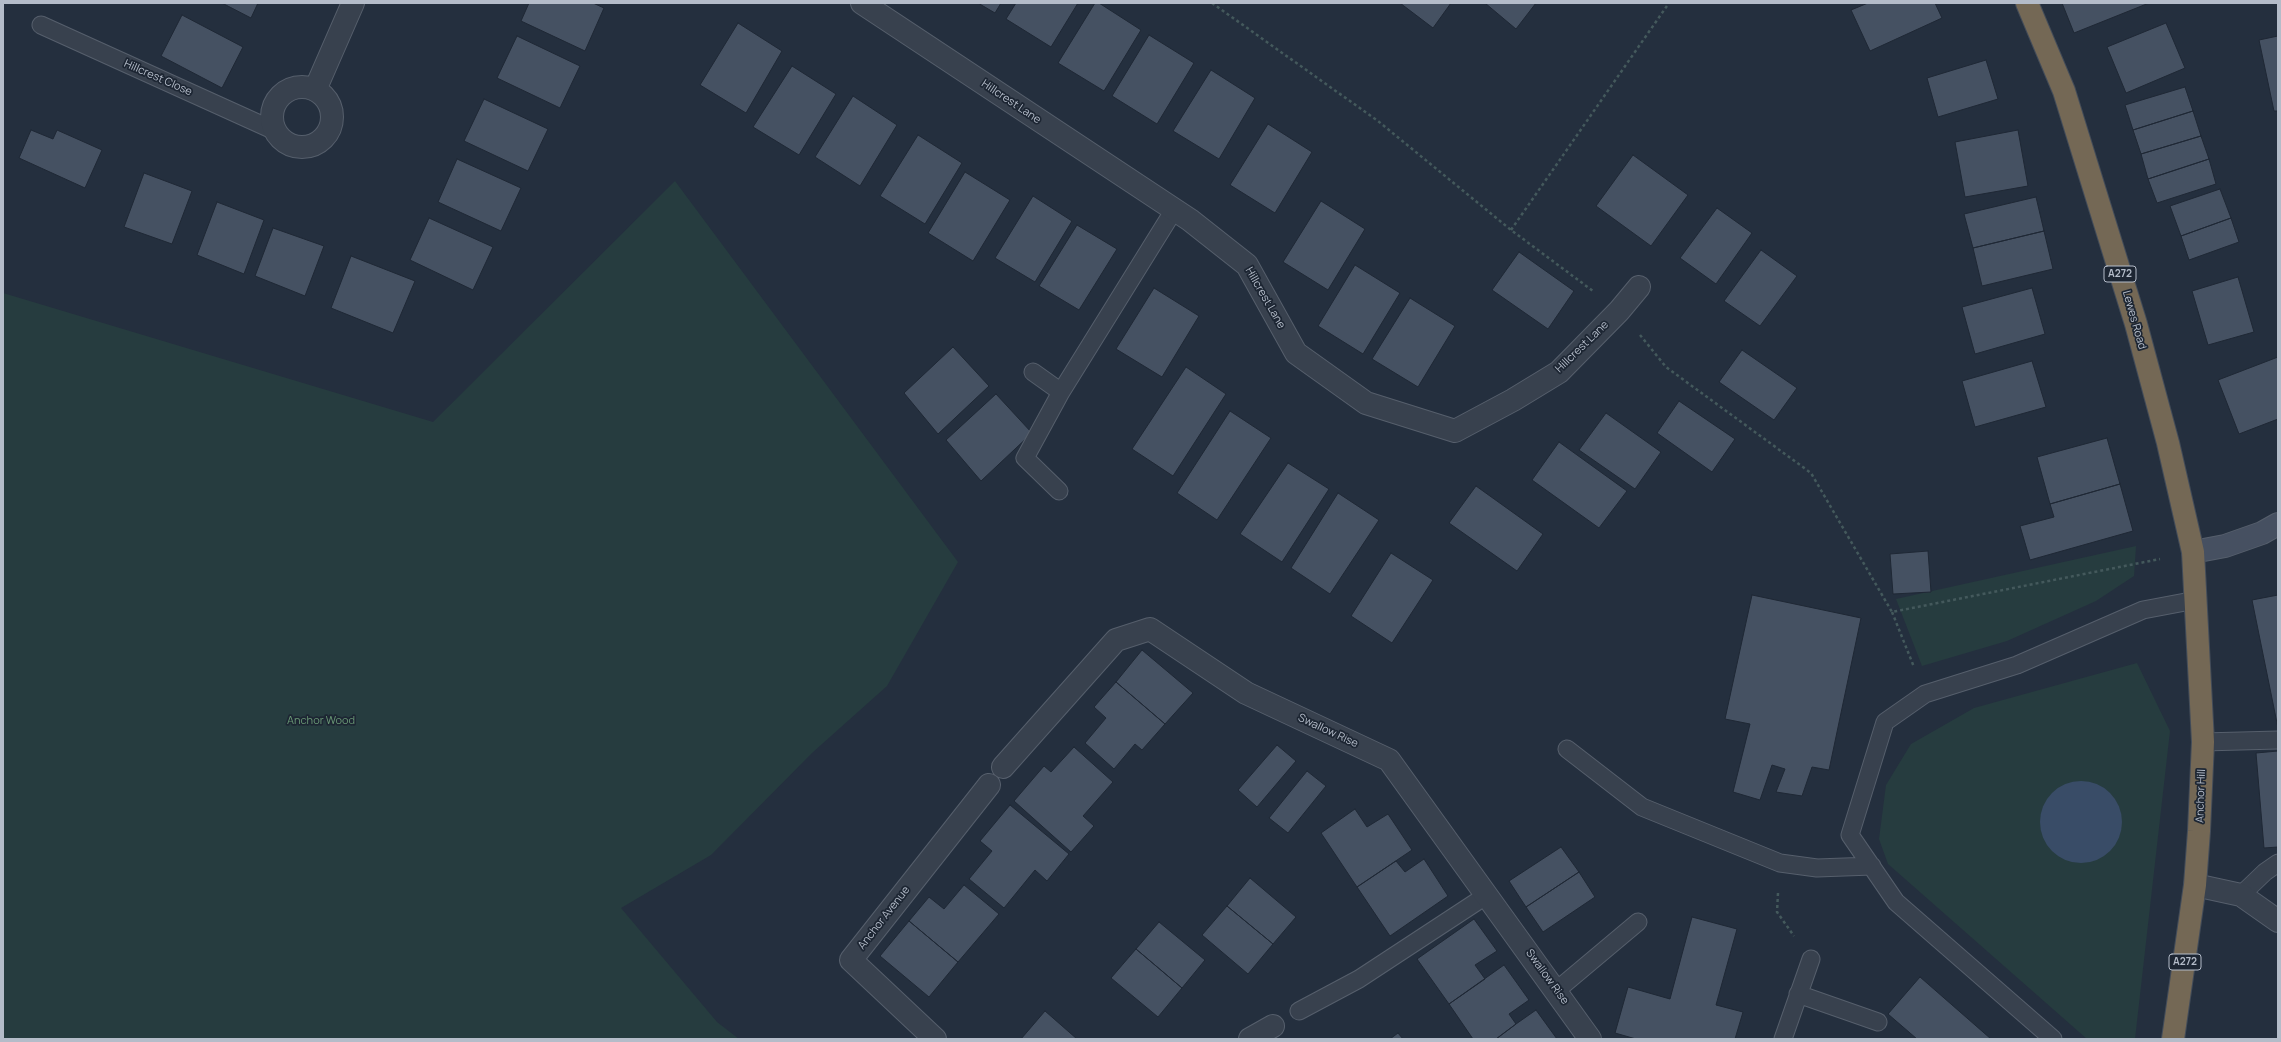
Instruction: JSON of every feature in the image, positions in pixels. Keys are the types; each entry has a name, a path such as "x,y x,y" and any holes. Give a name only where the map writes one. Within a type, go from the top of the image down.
{"highway":[{"name":"Lewes Road","path":"2027,3 2064,91 2136,324 2168,443 2193,552"},
{"name":"Anchor Hill","path":"2173,1039 2195,885 2203,742 2193,552"}],"street":[{"path":"275,131 271,115 273,106 278,97 286,91 295,88 305,87 315,90 353,3"},
{"name":"Hillcrest Lane","path":"862,3 1174,210 1247,265 1296,353 1366,403 1455,431 1513,400 1559,372 1620,311 1639,287"},
{"name":"Hillcrest Close","path":"275,131 283,142 302,148 321,141 328,134 332,113 329,104 323,95 315,90"},
{"path":"2193,552 2225,546 2262,534 2278,524"},
{"name":"Swallow Rise","path":"1003,767 1116,640 1150,629 1246,693 1389,760 1557,990 1590,1039"},
{"name":"Anchor Avenue","path":"935,1039 851,960 989,785"},
{"path":"2195,885 2241,895 2278,921"},
{"path":"1250,1039 1273,1026"}],"lane":[{"name":"Hillcrest Close","path":"41,24 275,131"},
{"path":"1059,491 1025,458 1061,392 1174,210"},
{"path":"1033,372 1061,392"},
{"path":"2053,1039 1896,902 1850,835 1886,722 1925,694 2017,666 2143,610 2196,600"},
{"path":"2203,742 2278,740"},
{"path":"1567,749 1642,807 1780,863 1817,868 1872,866"},
{"path":"2241,895 2265,872 2278,863"},
{"path":"1299,1011 1359,979 1487,895"},
{"path":"1557,990 1638,922"},
{"path":"1783,1039 1811,959"},
{"path":"1798,994 1878,1022"}],"path":[{"path":"1212,3 1378,121 1511,230 1620,311 1666,367 1811,473 1892,612 1925,694"},
{"path":"1511,230 1669,3"},
{"path":"1892,612 2193,552"},
{"path":"1780,863 1777,912 1811,959"}],"green space":[{"name":"Anchor Wood","path":"675,181 958,562 887,686 812,753 711,855 621,908 717,1022 739,1039 3,1039 3,293 433,422"},
{"path":"2136,546 2134,576 2096,601 2007,641 1922,666 1896,599"},
{"path":"2137,663 2170,731 2135,1039 2087,1039 1888,864 1879,839 1886,785 1911,744 1974,708"}],"water":[{"path":"2081,781 2097,784 2110,793 2119,806 2122,822 2119,838 2110,851 2097,860 2081,863 2065,860 2052,851 2043,838 2040,822 2043,806 2052,793 2065,784"}],"building":[{"path":"222,3 258,3 251,18"},
{"path":"529,3 593,3 604,8 585,51 521,21"},
{"path":"978,3 1001,3 995,13"},
{"path":"1016,3 1078,3 1051,47 1006,19"},
{"path":"1095,3 1099,3 1141,30 1104,91 1058,63"},
{"path":"1400,3 1451,3 1433,28"},
{"path":"1485,3 1536,3 1516,29"},
{"path":"1868,3 1935,3 1942,18 1870,51 1851,10"},
{"path":"2062,3 2149,3 2074,33"},
{"path":"182,15 243,47 222,88 161,56"},
{"path":"738,23 782,51 746,113 700,85"},
{"path":"2166,23 2185,68 2126,93 2107,47"},
{"path":"1149,35 1194,63 1157,124 1112,96"},
{"path":"517,36 580,66 560,108 497,78"},
{"path":"2278,36 2278,111 2274,111 2259,40"},
{"path":"1986,60 1998,99 1938,117 1927,78"},
{"path":"792,66 836,94 799,155 753,127"},
{"path":"1211,70 1255,98 1219,159 1173,131"},
{"path":"2185,87 2193,111 2133,130 2125,105"},
{"path":"853,96 897,125 860,186 815,157"},
{"path":"484,99 548,129 528,171 464,141"},
{"path":"2193,111 2201,136 2141,154 2133,130"},
{"path":"1268,124 1312,152 1275,213 1230,185"},
{"path":"31,130 53,139 57,130 102,150 85,188 19,158"},
{"path":"2018,130 2028,186 1965,197 1955,142"},
{"path":"918,135 962,163 925,224 880,196"},
{"path":"2201,136 2209,159 2148,179 2141,154"},
{"path":"1633,155 1688,195 1651,246 1596,206"},
{"path":"457,159 521,188 501,231 438,202"},
{"path":"2209,159 2216,184 2157,203 2148,179"},
{"path":"965,172 1010,200 973,261 928,233"},
{"path":"144,173 192,191 172,244 124,227"},
{"path":"2220,189 2231,218 2181,236 2170,206"},
{"path":"1033,196 1072,221 1035,282 995,258"},
{"path":"2036,197 2044,231 1973,248 1964,214"},
{"path":"1321,201 1365,229 1328,290 1283,262"},
{"path":"217,202 264,220 244,274 197,255"},
{"path":"1717,208 1752,233 1716,284 1680,258"},
{"path":"429,218 493,247 473,290 410,260"},
{"path":"2231,218 2239,242 2189,260 2181,236"},
{"path":"1077,225 1117,249 1079,310 1039,286"},
{"path":"273,228 324,246 305,296 255,276"},
{"path":"2044,231 2053,269 1982,286 1973,248"},
{"path":"1761,250 1797,276 1760,326 1724,301"},
{"path":"1519,252 1574,291 1548,329 1492,290"},
{"path":"351,256 415,281 393,333 331,308"},
{"path":"1355,265 1400,293 1363,354 1318,326"},
{"path":"2238,277 2254,332 2208,345 2192,291"},
{"path":"1154,288 1199,316 1162,377 1116,349"},
{"path":"2032,288 2045,334 1975,354 1962,307"},
{"path":"1410,298 1455,326 1418,387 1372,359"},
{"path":"953,347 989,386 938,434 904,393"},
{"path":"1742,350 1797,388 1774,420 1719,382"},
{"path":"2278,357 2278,419 2239,434 2218,380"},
{"path":"2032,361 2046,407 1975,427 1962,381"},
{"path":"1186,367 1226,394 1173,476 1132,449"},
{"path":"996,394 1032,433 981,481 946,440"},
{"path":"1679,401 1735,439 1712,472 1657,433"},
{"path":"1230,411 1271,438 1217,520 1177,493"},
{"path":"1606,413 1661,452 1635,489 1579,450"},
{"path":"2107,438 2120,484 2050,504 2037,457"},
{"path":"1559,442 1627,491 1599,528 1532,480"},
{"path":"1288,463 1329,489 1282,562 1240,534"},
{"path":"2120,484 2133,531 2030,560 2020,526 2054,517 2050,504"},
{"path":"1476,486 1543,534 1517,571 1449,523"},
{"path":"1338,493 1379,520 1330,594 1291,568"},
{"path":"1928,551 1931,592 1893,594 1890,554"},
{"path":"1391,553 1433,580 1392,643 1351,616"},
{"path":"1752,595 1861,618 1829,770 1812,767 1802,796 1776,792 1785,769 1772,765 1760,800 1733,792 1750,724 1725,719"},
{"path":"2278,595 2278,728 2252,600"},
{"path":"1142,650 1193,693 1165,724 1116,682"},
{"path":"1116,682 1165,724 1142,750 1135,744 1114,769 1085,743 1106,718 1094,707"},
{"path":"1277,745 1296,761 1257,807 1238,790"},
{"path":"1074,747 1113,782 1083,816 1094,826 1071,852 1014,801 1044,766 1051,772"},
{"path":"2278,751 2278,847 2264,848 2256,753"},
{"path":"1307,771 1326,786 1288,833 1269,818"},
{"path":"1010,805 1069,854 1047,881 1035,870 1004,908 969,879 992,851 980,841"},
{"path":"1355,809 1367,827 1388,814 1412,850 1357,887 1321,833"},
{"path":"1561,847 1579,872 1526,907 1509,881"},
{"path":"1424,859 1448,896 1390,936 1357,887 1396,861 1405,872"},
{"path":"1579,872 1595,897 1543,932 1526,907"},
{"path":"1250,878 1296,917 1273,944 1227,906"},
{"path":"964,885 999,914 958,962 909,921 929,897 944,909"},
{"path":"1227,906 1273,944 1248,974 1202,935"},
{"path":"1692,917 1737,929 1716,1005 1743,1012 1735,1039 1636,1039 1615,1033 1628,987 1670,999"},
{"path":"1474,919 1497,951 1475,965 1485,979 1449,1004 1417,959"},
{"path":"909,921 958,962 929,997 880,956"},
{"path":"1159,922 1205,960 1182,988 1136,949"},
{"path":"1136,949 1182,988 1158,1017 1111,978"},
{"path":"1504,965 1529,1000 1509,1014 1516,1024 1496,1039 1473,1039 1449,1004"},
{"path":"1920,977 1991,1039 1917,1039 1888,1014"},
{"path":"1536,1010 1557,1039 1496,1039 1516,1024"},
{"path":"1045,1011 1077,1039 1021,1039"},
{"path":"1398,1033 1403,1039 1390,1039"}]}
